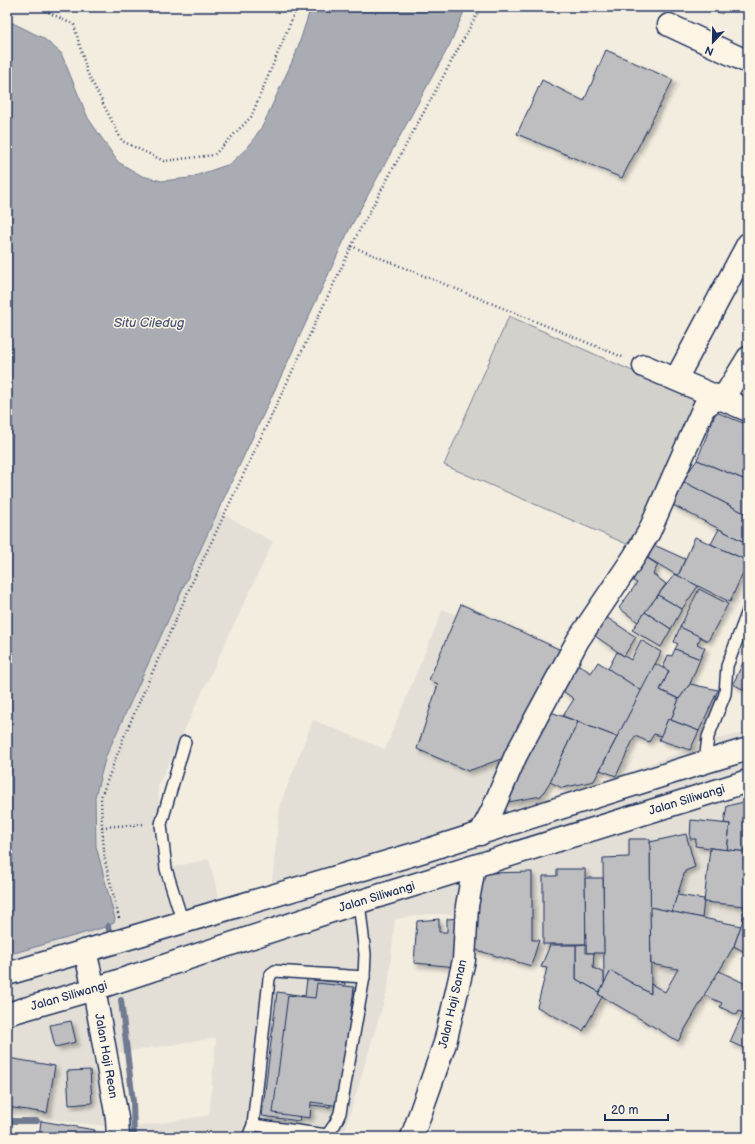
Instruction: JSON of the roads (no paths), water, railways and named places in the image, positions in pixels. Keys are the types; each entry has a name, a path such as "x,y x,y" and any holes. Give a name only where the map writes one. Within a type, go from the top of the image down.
{"main road":[{"path":"669,25 748,62"},
{"path":"676,379 748,244"},
{"path":"480,834 492,811 516,755 549,691 578,640 634,558 649,532 704,407 727,392 748,358"},
{"path":"644,366 748,410"},
{"path":"7,974 480,834 748,749"},
{"name":"Jalan Siliwangi","path":"7,1014 94,989 359,902 748,781"},
{"name":"Jalan Haji Sanan","path":"412,1137 447,1035 464,960 467,906 474,867"},
{"name":"Jalan Haji Rean","path":"85,952 94,989 117,1118 118,1137"}],"lane":[{"path":"705,762 708,737 725,694 727,666 748,611"},
{"path":"183,923 166,869 161,824 185,742"},
{"path":"253,1125 326,1136 335,1124 340,1113 364,976 365,954 359,902"},
{"path":"248,1137 253,1125 269,979 271,974 276,971 364,976"}],"water":[{"name":"Situ Ciledug","path":"311,7 466,7 450,44 349,230 106,756 95,797 96,846 115,919 114,923 102,928 7,955 7,20 43,38 61,53 88,118 118,162 142,176 162,181 189,178 230,164 249,146 263,125 296,53"}],"waterway":[{"path":"108,926 110,934"},
{"path":"121,1000 133,1102 134,1137"},
{"path":"7,1121 37,1121"}]}
